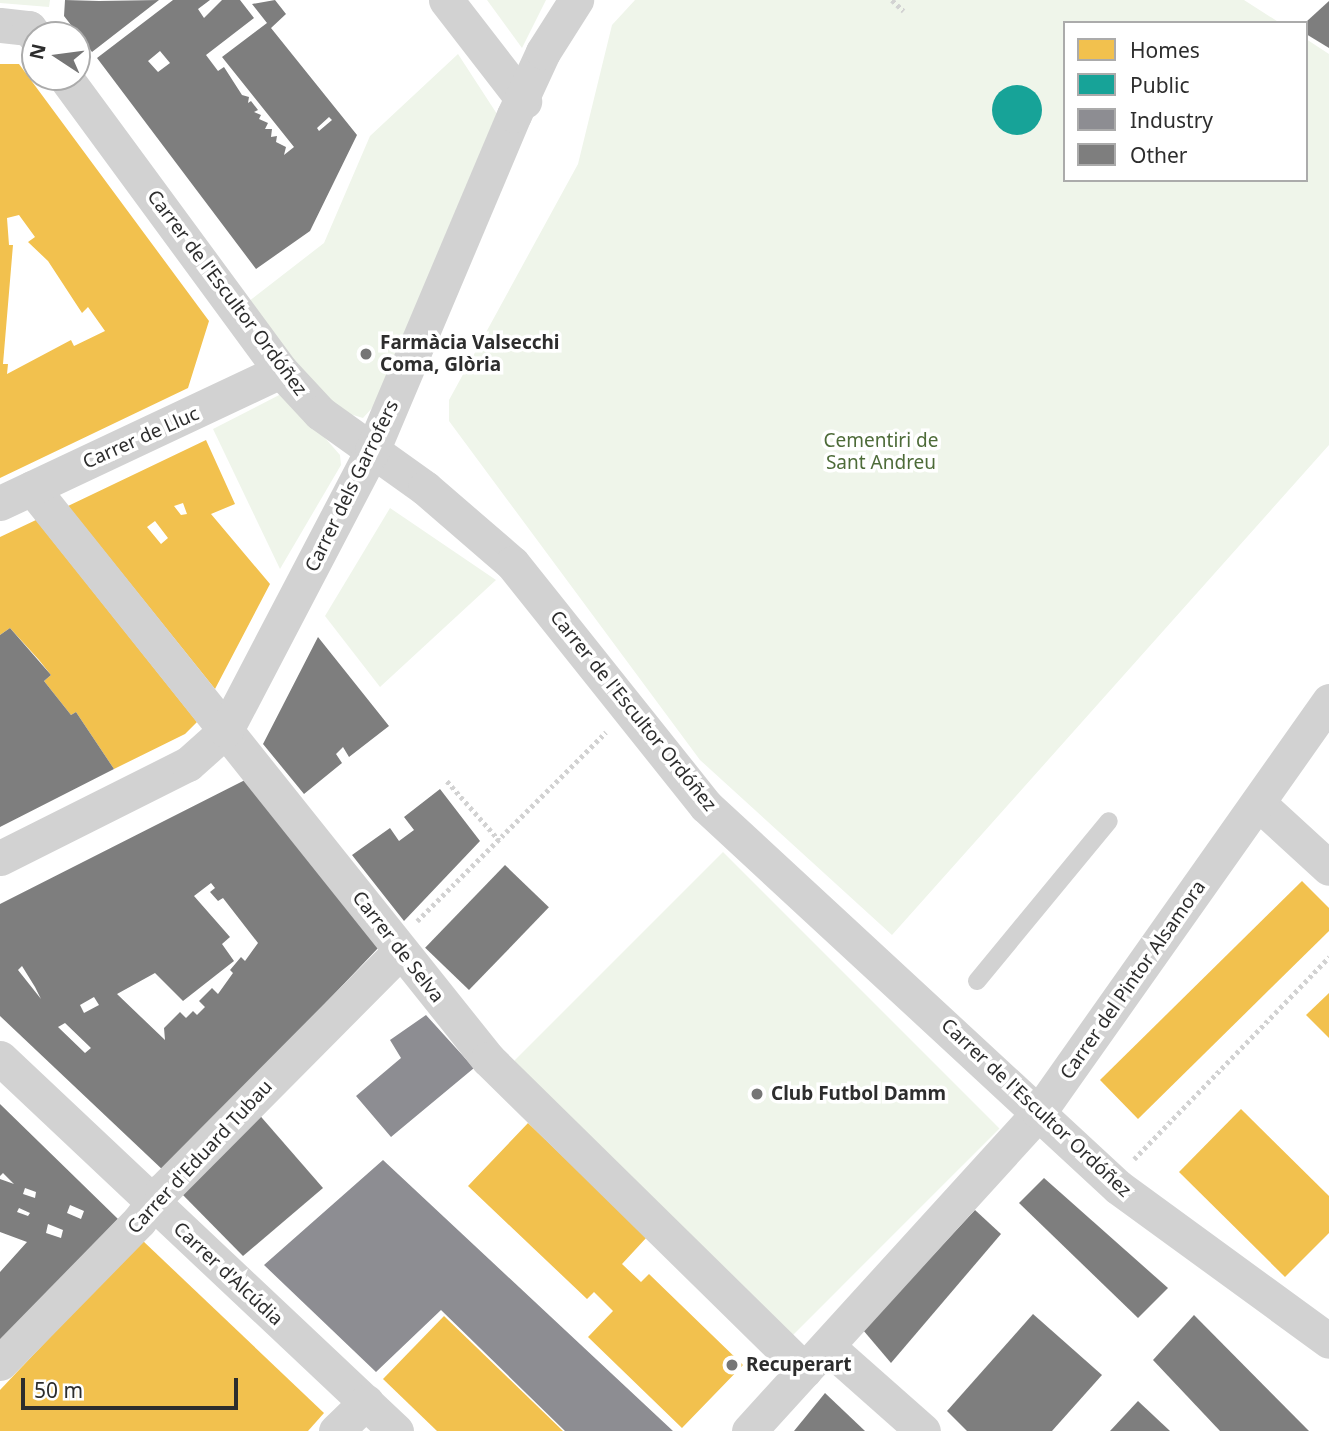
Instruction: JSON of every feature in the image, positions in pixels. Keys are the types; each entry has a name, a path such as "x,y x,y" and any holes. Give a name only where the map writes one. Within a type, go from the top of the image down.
{"street":[{"path":"446,0 524,101"},
{"name":"Carrer dels Garrofers","path":"0,858 188,764 226,730 372,451 450,261 524,101 543,52 576,0"},
{"path":"0,25 21,27"},
{"name":"Carrer de l'Escultor Ordóñez","path":"75,91 281,370 320,413 425,488 512,563 706,806 1118,1187 1329,1340"},
{"name":"Carrer de Lluc","path":"0,503 281,370"},
{"name":"Carrer de Selva","path":"32,488 226,730 407,938 488,1059 816,1358 923,1431"},
{"name":"Carrer del Pintor Alsamora","path":"750,1431 1039,1112 1329,701"},
{"path":"1258,803 1329,868"},
{"name":"Carrer d'Eduard Tubau","path":"0,1363 407,938"},
{"name":"Carrer d'Alcúdia","path":"0,1058 396,1431"},
{"path":"335,1431 366,1402"}],"lane":[{"path":"978,981 1109,821"}],"path":[{"path":"892,0 904,11"},
{"path":"407,938 609,729"},
{"path":"447,781 499,840"},
{"path":"1133,1159 1329,957"}],"green space":[{"path":"0,0 50,0 49,7 0,3"},
{"path":"487,0 546,0 522,48"},
{"name":"Cementiri de Sant Andreu","path":"635,0 1244,0 1277,21 1063,21 1063,182 1308,182 1308,40 1329,54 1329,445 892,935 700,760 449,421 449,400 578,164 612,25"},
{"path":"458,54 497,114 382,397 363,418 340,411 244,305 324,243 370,136"},
{"path":"285,392 340,455 341,465 280,569 213,429"},
{"path":"390,508 496,580 380,687 325,616"},
{"name":"Club Futbol Damm","path":"723,852 999,1128 789,1339 512,1063"}],"building: Homes":[{"path":"0,64 19,64 21,91 39,91 209,321 188,388 0,478","holes":["19,215 35,237 28,242 48,261 82,313 88,307 105,331 74,346 71,340 7,374 8,364 3,364 13,245 9,245 7,218"]},
{"path":"206,440 235,504 211,514 270,584 215,689 68,506","holes":["183,503 187,514 181,515 174,506","155,521 168,538 161,544 147,527"]},
{"path":"36,520 197,722 185,734 114,769 76,712 71,715 44,681 51,675 39,660 10,628 0,635 0,537"},
{"path":"1302,881 1329,908 1329,931 1138,1119 1100,1080"},
{"path":"1329,993 1329,1038 1306,1015"},
{"path":"1241,1109 1329,1196 1329,1233 1285,1277 1179,1172"},
{"path":"528,1123 647,1237 622,1264 641,1282 649,1274 743,1365 682,1428 588,1337 613,1311 594,1292 587,1299 468,1186"},
{"path":"142,1240 324,1413 308,1431 0,1431 0,1390"},
{"path":"444,1316 563,1431 437,1431 383,1379"}],"building: Public":[{"path":"1017,85 1035,92 1042,110 1035,128 1017,135 999,128 992,110 999,92"}],"building: Industry":[{"path":"426,1015 474,1068 391,1137 356,1096 401,1058 390,1040"},
{"path":"383,1160 673,1431 565,1431 441,1310 376,1372 264,1265"}],"building: Other":[{"path":"65,0 159,0 92,52 91,21 68,21 64,16"},
{"path":"173,0 210,0 198,9 204,18 222,0 240,0 254,18 206,55 218,71 224,67 242,95 249,97 248,103 251,101 258,110 254,112 261,115 259,119 268,123 265,129 272,129 271,137 277,136 276,142 286,147 284,155 294,147 222,57 267,23 252,4 275,0 286,14 271,28 357,135 310,231 256,269 97,58","holes":["160,51 170,63 158,72 148,61","329,117 332,120 319,131 317,128"]},
{"path":"1329,1 1329,48 1308,35 1307,21"},
{"path":"10,628 51,675 44,681 71,715 76,712 114,769 0,827 0,635"},
{"path":"318,637 389,726 349,757 343,747 336,754 342,763 304,794 263,744"},
{"path":"245,780 379,947 165,1172 0,1016 0,904","holes":["211,883 215,888 210,892 218,901 223,898 258,943 245,961 241,957 230,970 233,973 218,994 212,988 199,1001 205,1007 197,1015 193,1011 186,1018 180,1012 164,1028 165,1040 117,994 155,973 183,1001 234,961 222,944 230,937 194,896","22,966 41,999 18,970","94,997 99,1005 84,1013 80,1005","65,1023 91,1048 85,1053 58,1027"]},
{"path":"440,789 480,841 404,921 352,855 390,828 399,841 414,830 404,817"},
{"path":"505,865 549,907 469,990 425,948"},
{"path":"0,1104 118,1219 0,1343 0,1272 27,1242 0,1232 0,1179 14,1184 3,1173 0,1176","holes":["25,1188 36,1192 35,1198 23,1194","70,1205 84,1211 81,1219 67,1213","19,1208 30,1213 28,1216 17,1212","48,1224 63,1230 61,1238 46,1233"]},
{"path":"256,1111 323,1188 243,1256 179,1191"},
{"path":"1044,1178 1168,1288 1138,1318 1019,1203"},
{"path":"975,1210 1001,1234 891,1363 863,1330"},
{"path":"1033,1314 1102,1375 1052,1431 967,1431 947,1411"},
{"path":"1194,1315 1309,1431 1220,1431 1153,1360"},
{"path":"825,1393 865,1431 794,1431"},
{"path":"1138,1401 1170,1431 1110,1431"}],"place":[{"name":"Farmàcia Valsecchi Coma, Glòria","path":"366,354"},
{"name":"Club Futbol Damm","path":"757,1094"},
{"name":"Recuperart","path":"732,1365"}]}
